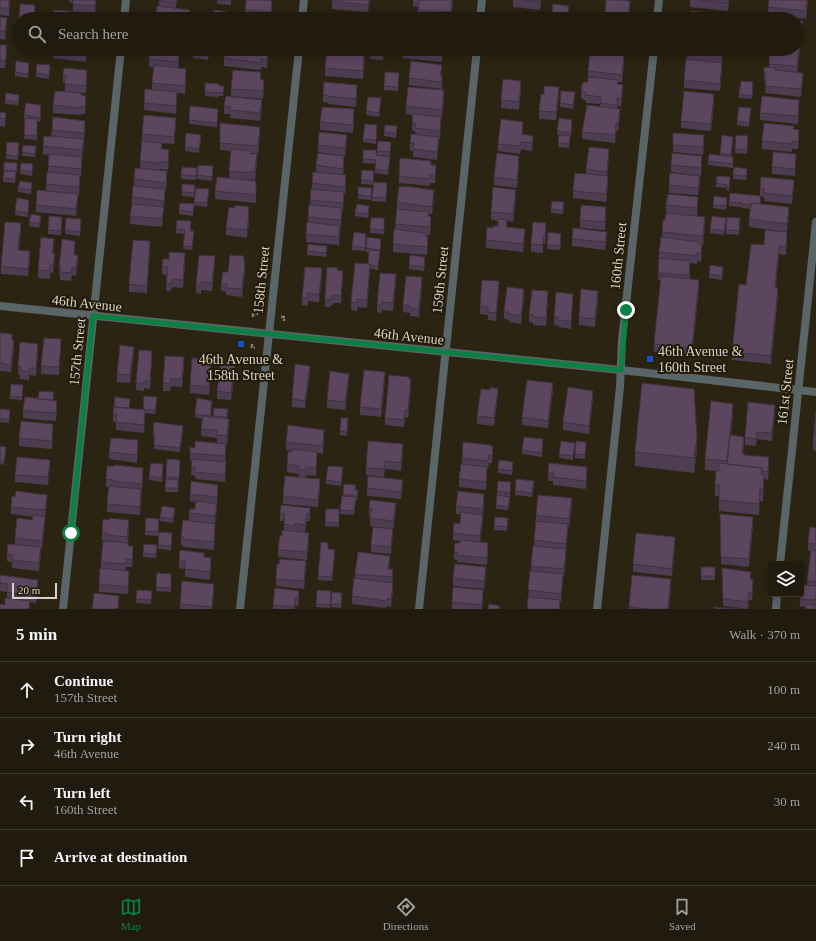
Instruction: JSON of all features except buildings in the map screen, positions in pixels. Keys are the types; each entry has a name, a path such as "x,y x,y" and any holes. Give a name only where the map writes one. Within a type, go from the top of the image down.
{"street":[{"path":"125,12 126,0"},
{"path":"303,12 304,0"},
{"path":"481,12 482,0"},
{"path":"658,12 659,0"},
{"name":"157th Street","path":"63,609 120,56"},
{"name":"158th Street","path":"240,609 298,56"},
{"name":"159th Street","path":"419,609 476,56"},
{"name":"160th Street","path":"597,609 621,370 622,340 653,56"},
{"name":"161st Street","path":"780,561 816,222"},
{"name":"46th Avenue","path":"0,306 621,370 816,392"},
{"path":"776,609 777,597"}],"path":[{"path":"253,317 253,313 258,314"},
{"path":"284,321 285,317"},
{"path":"252,344 252,348 255,348"}],"place":[{"name":"46th Avenue & 158th Street","path":"241,344"},
{"name":"46th Avenue & 160th Street","path":"650,359"}],"route":[{"path":"71,533 93,316 621,370 622,340 626,310"}]}
